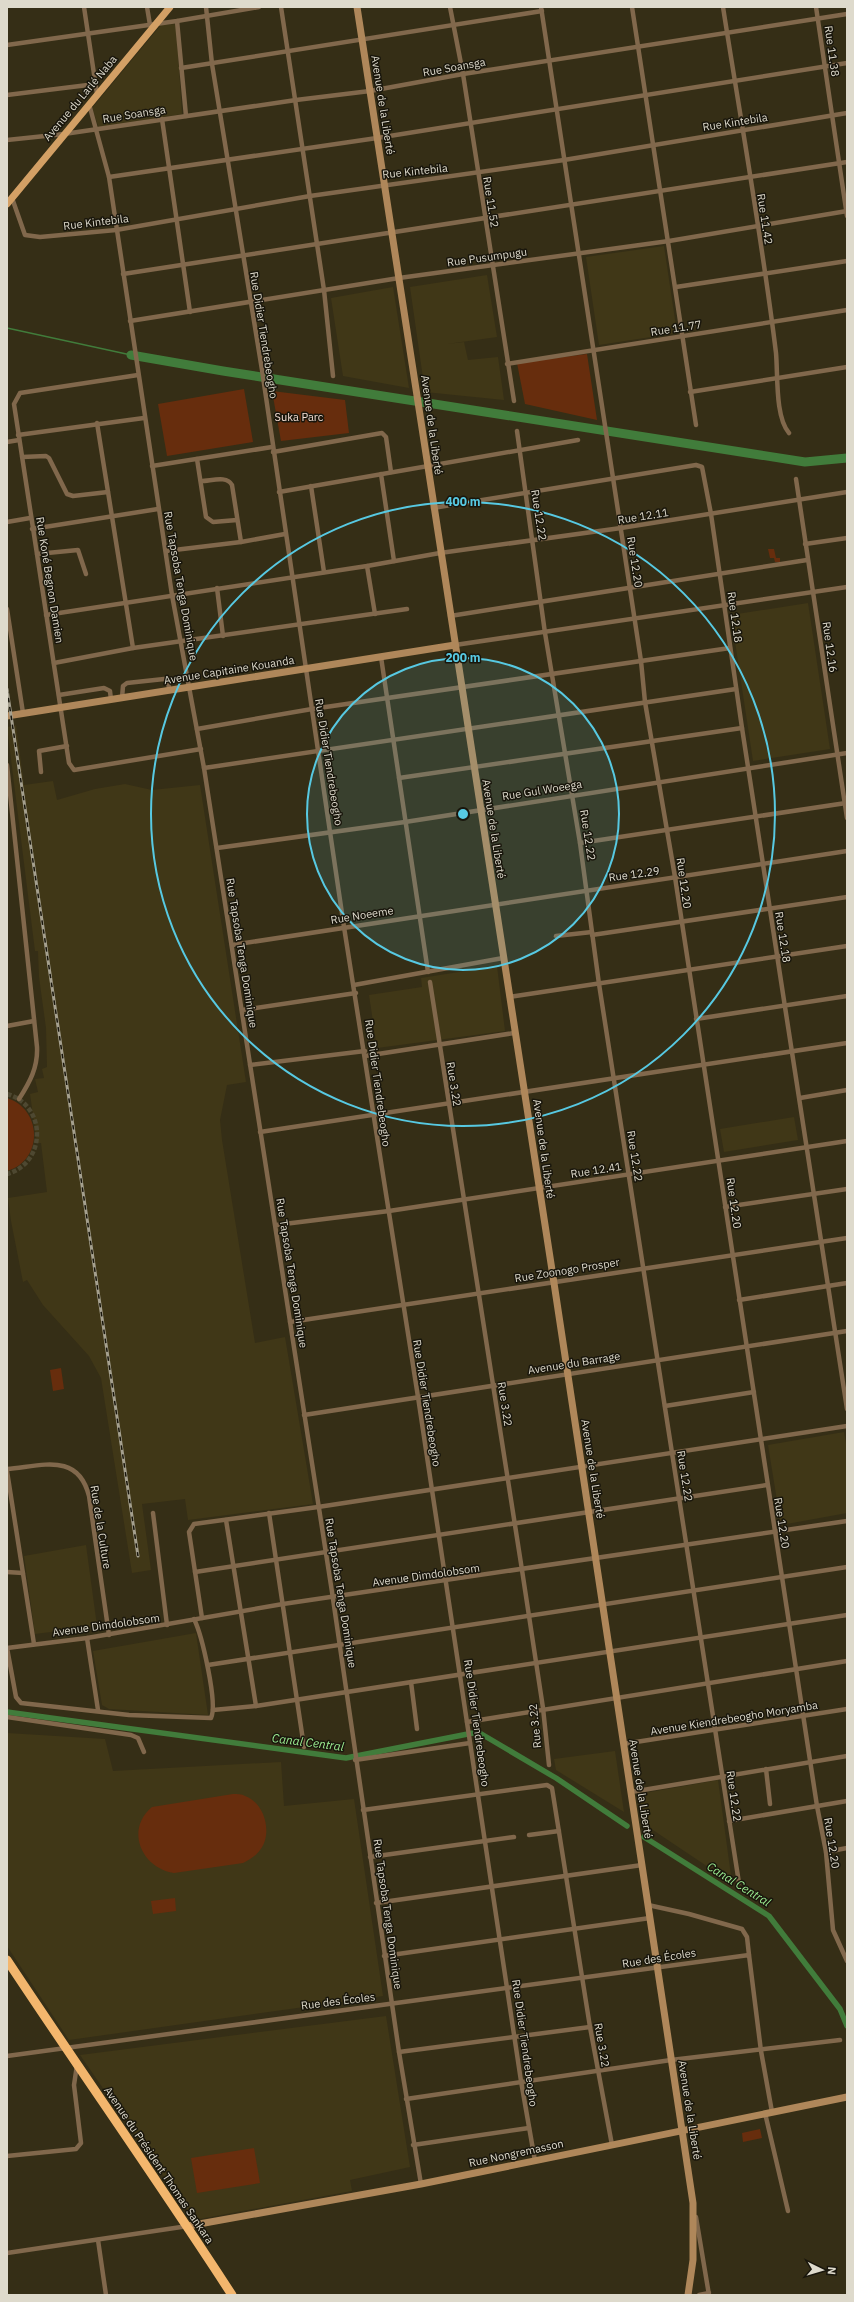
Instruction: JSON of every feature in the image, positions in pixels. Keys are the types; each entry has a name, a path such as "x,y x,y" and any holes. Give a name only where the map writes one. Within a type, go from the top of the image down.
{"highway":[{"name":"Avenue du Président Thomas Sankara","path":"7,1960 65,2049 188,2226 232,2295"}],"main road":[{"name":"Avenue du Larlé Naba","path":"7,204 153,24 170,7"},
{"name":"Avenue de la Liberté","path":"357,7 514,1033 568,1374 693,2203 693,2260 688,2295"},
{"name":"Avenue Capitaine Kouanda","path":"7,716 455,646"},
{"name":"Rue Nongremasson","path":"188,2226 421,2184 847,2097"}],"street":[{"path":"84,7 97,94"},
{"path":"147,7 153,24"},
{"name":"Rue Didier Tiendrebeogho","path":"206,7 212,64 221,111 235,208 262,370 272,449 292,576 298,625 319,750 344,927 356,993 402,1305 418,1397 445,1582 461,1674 478,1796 516,2036 521,2081 535,2161"},
{"path":"7,45 177,21 259,7"},
{"path":"281,7 324,290 333,376"},
{"name":"Rue 11.52","path":"450,7 463,74 469,124 514,401"},
{"path":"632,7 696,425"},
{"name":"Rue 11.42","path":"723,7 772,322 779,378 780,406 786,428 789,433"},
{"name":"Rue 11.38","path":"816,7 847,213"},
{"path":"181,68 454,26 541,9"},
{"name":"Rue 12.20","path":"541,9 635,619 645,702 660,782 675,877 802,1716 826,1852 833,1930 847,1961"},
{"name":"Rue Soansga","path":"7,140 64,134 296,100 370,91 549,60 638,48 847,14"},
{"path":"177,21 186,116"},
{"path":"109,177 469,124 734,80 847,63"},
{"path":"7,95 96,84"},
{"name":"Rue Tapsoba Tenga Dominique","path":"89,104 109,177 158,509 180,642 201,749 217,848 333,1598 398,2052 421,2184"},
{"name":"Rue Kintebila","path":"12,198 23,232 28,237 116,230 177,220 235,208 385,184 477,174 847,113"},
{"path":"162,119 190,312"},
{"path":"123,274 661,192 750,176 847,162"},
{"name":"Rue Pusumpugu","path":"130,322 399,278 669,241 757,225 847,213"},
{"path":"676,287 847,261"},
{"name":"Rue 11.77","path":"507,364 847,310"},
{"path":"690,392 847,367"},
{"name":"Rue Koné Begnon Damien","path":"138,375 20,393 14,404 30,518 37,554 69,763 74,770 201,749"},
{"path":"7,442 19,437 144,418"},
{"path":"97,424 133,648"},
{"name":"Rue 12.22","path":"517,431 534,540 545,633 580,843 599,984 628,1174 739,1882"},
{"path":"152,466 382,433 386,438 391,472"},
{"path":"279,492 427,465 578,440"},
{"path":"22,457 46,456 49,458 67,494 73,496 108,492"},
{"path":"197,459 206,517 209,520 237,520"},
{"name":"Rue 12.18","path":"613,480 696,465 702,467 711,514 777,957 808,1147 813,1194 822,1242 835,1333 845,1379 847,1409"},
{"path":"381,474 394,561"},
{"path":"201,482 226,479 230,481 232,485 241,542"},
{"name":"Rue 12.16","path":"796,479 837,754 846,802 847,818"},
{"path":"433,508 613,480"},
{"path":"312,486 324,572"},
{"name":"Rue 12.11","path":"46,615 292,576 368,566 440,553 621,528 847,492"},
{"path":"32,530 158,509"},
{"path":"7,522 30,518"},
{"path":"166,551 241,542 285,534"},
{"path":"805,544 847,538"},
{"path":"37,554 78,550 86,574"},
{"path":"450,616 630,586 808,560"},
{"path":"368,566 375,614"},
{"path":"455,646 847,587"},
{"path":"217,588 223,636"},
{"path":"7,609 23,713"},
{"path":"54,663 133,648 407,609"},
{"path":"197,729 312,709 730,648"},
{"path":"381,657 392,741 399,778 428,972"},
{"path":"122,698 123,686 127,683 164,679 167,680 170,691"},
{"path":"59,695 104,688 110,692 111,700"},
{"path":"204,768 319,750 392,741 558,714 736,689"},
{"path":"399,778 742,728"},
{"path":"41,772 39,751 67,746"},
{"name":"Rue Gul Woeega","path":"217,848 405,822 572,794 749,769 847,753"},
{"path":"7,765 38,1060 30,1081 19,1100"},
{"path":"580,843 667,831 846,802"},
{"name":"Rue 12.29","path":"495,903 847,851"},
{"path":"556,936 592,934 770,910 847,897"},
{"name":"Rue Noeeme","path":"232,944 495,903"},
{"path":"509,997 847,946"},
{"path":"354,985 503,958"},
{"name":"Rue 3.22","path":"430,982 543,1708 549,1765"},
{"path":"242,1010 356,993"},
{"path":"696,1019 785,1004 847,996"},
{"path":"7,1026 34,1021"},
{"path":"250,1065 440,1045 514,1033"},
{"path":"260,1132 448,1105 847,1043"},
{"path":"800,1098 847,1090"},
{"name":"Rue 12.41","path":"276,1225 388,1211 718,1159 847,1141"},
{"path":"726,1207 847,1189"},
{"name":"Rue Zoonogo Prosper","path":"290,1322 478,1292 554,1283 643,1267 847,1238"},
{"path":"739,1300 847,1283"},
{"name":"Avenue du Barrage","path":"304,1415 657,1359 847,1331"},
{"path":"665,1406 754,1392"},
{"path":"202,1618 189,1532 194,1524 269,1512 318,1507 847,1426"},
{"name":"Rue de la Culture","path":"34,1644 7,1470 62,1465 75,1470 84,1481 89,1496 109,1634"},
{"path":"195,1572 767,1485"},
{"path":"269,1512 304,1747"},
{"path":"153,1513 167,1625"},
{"path":"226,1520 256,1706"},
{"name":"Avenue Dimdolobsom","path":"7,1648 87,1638 167,1625 194,1618 241,1612 283,1604 445,1582 775,1530 847,1521"},
{"path":"208,1665 847,1567"},
{"path":"7,1572 23,1573"},
{"path":"212,1710 256,1706 297,1698 536,1664 847,1615"},
{"path":"7,1648 16,1697 19,1702 98,1710 129,1715 211,1718 212,1710 208,1665 194,1618"},
{"path":"87,1638 98,1710"},
{"path":"467,1722 543,1708 708,1684 847,1661"},
{"path":"411,1682 417,1729"},
{"name":"Avenue Kiendrebeogho Moryamba","path":"623,1744 847,1709"},
{"path":"7,1717 131,1735 138,1738 144,1752"},
{"path":"355,1760 470,1743"},
{"path":"631,1792 847,1756"},
{"path":"766,1769 770,1804"},
{"name":"Rue 3.22","path":"478,1796 547,1785 553,1790 597,2071 612,2145"},
{"path":"363,1810 478,1796"},
{"path":"729,1821 847,1801"},
{"path":"529,1835 559,1831"},
{"path":"370,1857 514,1837"},
{"path":"826,1852 847,1848"},
{"path":"376,1903 642,1865"},
{"path":"648,1905 689,1914 742,1929 747,1937 750,1973 769,2112 788,2211"},
{"path":"384,1956 650,1918"},
{"name":"Rue des Écoles","path":"7,2056 749,1955"},
{"path":"398,2052 590,2027"},
{"path":"406,2099 671,2060 840,2040"},
{"path":"7,2156 76,2148 81,2142 74,2085 77,2065"},
{"path":"413,2145 529,2128"},
{"path":"693,2203 709,2294 699,2295"},
{"path":"7,2253 188,2226"},
{"path":"98,2240 106,2295"}],"shaded area":[{"path":"176,24 182,114 99,128 92,108 161,25"},
{"path":"664,246 677,333 599,345 586,257"},
{"path":"487,275 497,337 447,344 464,342 468,360 498,357 504,400 425,392 410,287"},
{"path":"393,287 409,388 343,376 331,298"},
{"path":"808,603 830,749 753,761 731,615"},
{"path":"16,725 24,785 53,781 57,800 95,789 125,784 152,790 200,785 246,1082 227,1085 220,1120 222,1140 255,1343 285,1337 313,1504 188,1520 185,1499 142,1504 151,1570 132,1573 101,1378 89,1356 43,1305 27,1280 23,1282 11,1221 8,1198 47,1192 41,1143 37,1143 30,1094 38,1092 35,1079 44,1078 42,1069 47,1067 46,1028 39,977 38,951 35,951 7,727"},
{"path":"497,966 505,1031 377,1048 369,995 422,987 421,978"},
{"path":"794,1117 798,1140 724,1152 720,1129"},
{"path":"844,1432 847,1449 847,1513 781,1525 768,1445"},
{"path":"86,1545 97,1626 35,1634 24,1556"},
{"path":"196,1633 208,1715 109,1709 102,1705 93,1651"},
{"path":"7,1733 105,1739 113,1771 281,1762 284,1806 354,1799 383,1996 69,2040 7,1946"},
{"path":"615,1751 624,1812 556,1770 554,1759"},
{"path":"718,1780 732,1883 644,1824 639,1794"},
{"path":"386,2016 410,2167 350,2180 352,2191 194,2220 80,2055"}],"green space":[{"path":"587,354 597,420 525,404 517,363"},
{"path":"244,389 253,442 167,456 158,404"},
{"name":"Suka Parc","path":"272,391 345,400 349,433 281,441"},
{"path":"768,549 774,549 776,558 780,558 780,562 775,562 774,558 770,558"},
{"path":"7,1098 19,1104 27,1112 32,1123 34,1134 32,1146 28,1156 19,1165 7,1171"},
{"path":"61,1368 64,1389 53,1391 50,1370"},
{"path":"233,1794 242,1795 252,1800 258,1805 265,1820 266,1836 264,1843 252,1858 243,1863 174,1873 162,1870 145,1856 140,1846 138,1836 139,1826 144,1816 152,1807"},
{"path":"175,1898 176,1911 153,1914 151,1901"},
{"path":"760,2129 762,2138 743,2142 742,2133"},
{"path":"254,2148 260,2183 197,2193 191,2158"}],"waterway":[{"path":"7,328 131,355"},
{"path":"131,355 223,371 805,462 847,458"},
{"name":"Canal Central","path":"7,1712 346,1758 478,1732 556,1778 627,1826"},
{"name":"Canal Central","path":"644,1837 769,1916 840,2009 847,2026"}],"tunnel":[{"path":"7,1094 20,1100 30,1110 35,1121 37,1134 35,1147 30,1158 20,1168 7,1174"}],"railway":[{"path":"7,689 138,1556"}]}
